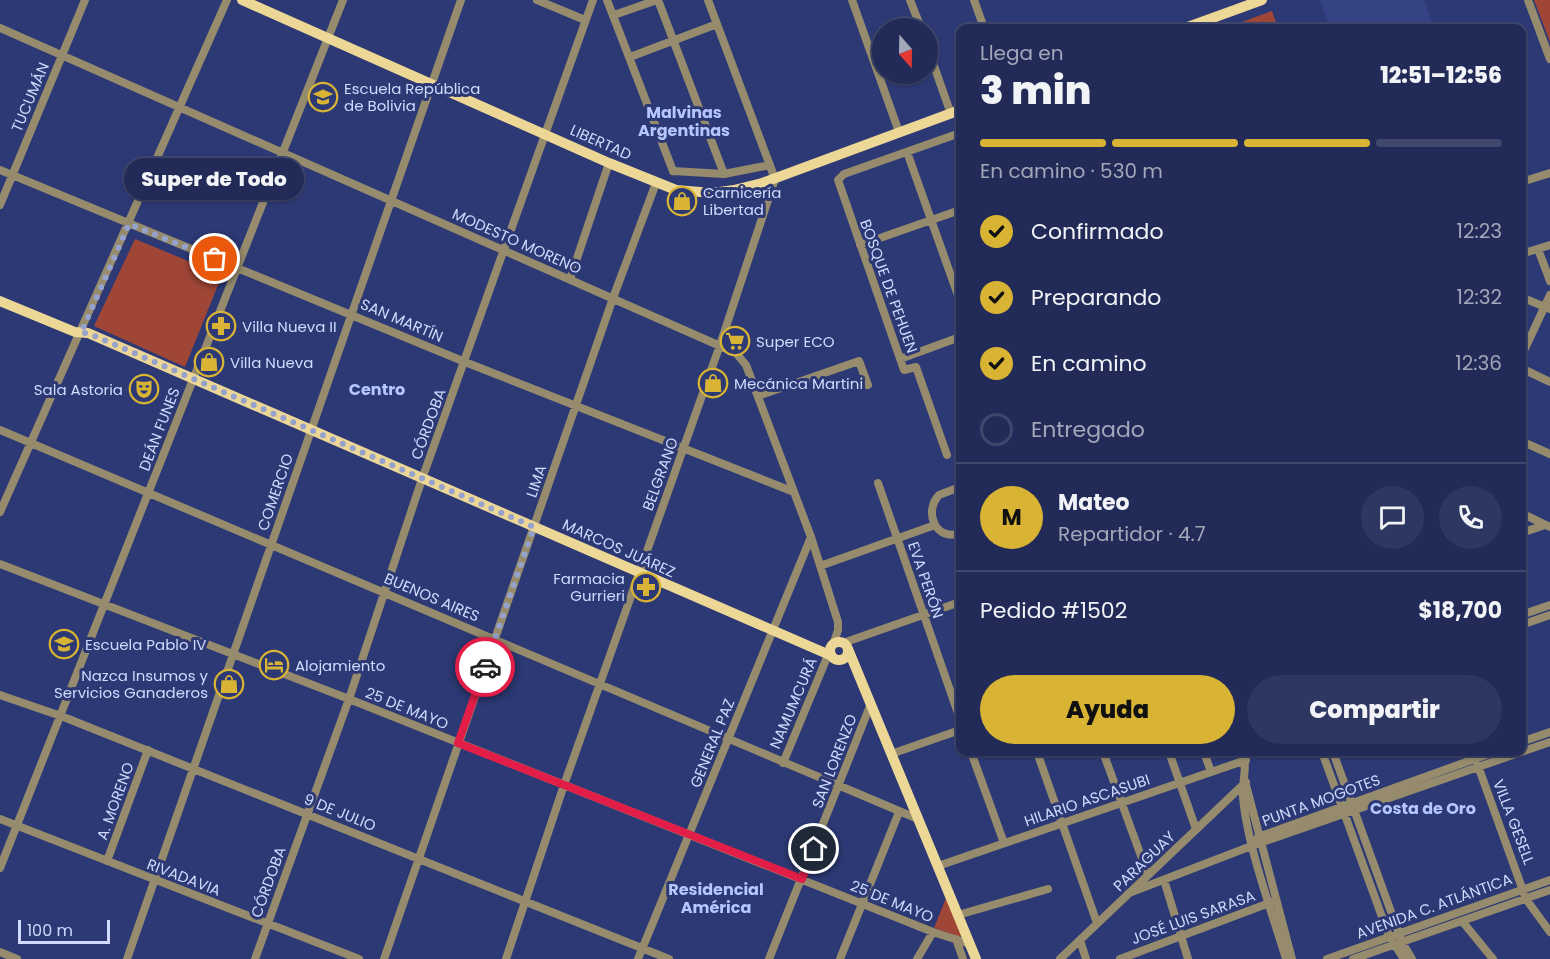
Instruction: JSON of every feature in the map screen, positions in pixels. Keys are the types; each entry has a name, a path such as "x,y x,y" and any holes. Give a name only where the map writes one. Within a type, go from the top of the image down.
{"main road":[{"name":"LIBERTAD","path":"242,0 609,163 676,190 712,193 734,190 775,179 956,112"},
{"path":"1196,24 1262,0"},
{"name":"MARCOS JUÁREZ","path":"0,301 81,333 88,333 174,373 773,631 836,651 861,682 976,959"}],"street":[{"name":"TUCUMÁN","path":"0,205 86,0"},
{"path":"0,512 228,0"},
{"name":"DEÁN FUNES","path":"0,868 343,0"},
{"name":"COMERCIO","path":"127,959 461,0"},
{"path":"537,0 585,20"},
{"name":"CÓRDOBA","path":"255,959 349,699 422,479 593,0"},
{"path":"608,0 673,171"},
{"path":"614,15 658,0 724,174"},
{"path":"708,0 775,179"},
{"path":"852,0 899,132"},
{"path":"910,0 917,18"},
{"path":"974,0 983,24"},
{"path":"1528,0 1550,59"},
{"path":"630,57 717,24"},
{"name":"MODESTO MORENO","path":"0,28 720,345 741,357 811,537 838,622 836,651"},
{"path":"938,71 956,112"},
{"path":"956,135 907,152 956,291"},
{"name":"BOSQUE DE PEHUEN","path":"907,152 841,177 860,245 904,370 916,367 947,455"},
{"path":"570,279 609,163"},
{"path":"658,183 673,171 724,174 770,165"},
{"name":"SAN MARTÍN","path":"0,170 465,362 683,450 795,492"},
{"path":"1526,180 1550,173"},
{"name":"BELGRANO","path":"506,959 564,785 720,345 775,179"},
{"name":"LIMA","path":"384,959 613,298 658,183"},
{"path":"860,245 956,211"},
{"path":"1526,253 1550,245"},
{"path":"1538,249 1550,281"},
{"path":"1526,348 1547,308 1550,295"},
{"path":"1526,299 1547,308"},
{"path":"900,358 956,339"},
{"path":"915,354 916,367"},
{"path":"174,373 187,372 200,361"},
{"path":"758,396 859,361 868,385"},
{"path":"1526,370 1550,382"},
{"name":"BUENOS AIRES","path":"0,430 918,819"},
{"path":"1526,443 1550,454"},
{"name":"EVA PERÓN","path":"878,483 956,707"},
{"path":"956,490 935,499 932,508 935,525 943,534 956,534"},
{"path":"1526,516 1547,526"},
{"path":"820,566 935,525"},
{"path":"1526,532 1547,526"},
{"name":"GENERAL PAZ","path":"638,959 811,537"},
{"name":"25 DE MAYO","path":"0,564 349,699 933,932 970,944"},
{"path":"836,651 924,614 956,603"},
{"path":"1526,613 1550,605"},
{"path":"1526,623 1550,615"},
{"name":"NAMUMCURÁ","path":"783,763 836,651"},
{"name":"9 DE JULIO","path":"0,695 148,750 669,959"},
{"name":"SAN LORENZO","path":"769,959 870,706"},
{"path":"891,754 956,731"},
{"path":"1526,740 1550,732"},
{"name":"PUNTA MOGOTES","path":"1526,750 1550,742"},
{"name":"A. MORENO","path":"107,861 148,750"},
{"path":"973,756 1005,843"},
{"path":"1038,756 1097,924"},
{"path":"1104,756 1148,875"},
{"path":"1170,756 1196,830"},
{"path":"1205,756 1211,772"},
{"name":"HILARIO ASCASUBI","path":"938,866 1211,772 1240,756"},
{"path":"1244,756 1246,782 1243,796 1289,958"},
{"path":"1323,756 1404,959"},
{"path":"1334,756 1395,939 1412,959"},
{"name":"PUNTA MOGOTES","path":"1353,807 1472,756"},
{"name":"VILLA GESELL","path":"1474,756 1526,898 1550,932"},
{"name":"PUNTA MOGOTES","path":"1129,893 1343,810 1510,756"},
{"name":"PARAGUAY","path":"1060,959 1246,782"},
{"path":"840,959 899,812"},
{"name":"RIVADAVIA","path":"0,819 359,959"},
{"path":"1164,880 1188,959"},
{"name":"AVENIDA C. ATLÁNTICA","path":"1353,959 1395,939 1550,880"},
{"path":"958,915 1048,889"},
{"name":"AVENIDA C. ATLÁNTICA","path":"1328,959 1462,921 1550,890"},
{"name":"JOSÉ LUIS SARASA","path":"1120,959 1273,902"},
{"path":"1462,921 1492,959"},
{"path":"917,959 933,932"},
{"path":"956,939 963,959"},
{"path":"1080,940 1086,959"},
{"path":"0,952 17,959"}],"shaded area":[{"path":"1320,0 1424,0 1433,24 1329,24"},
{"path":"1534,0 1550,0 1550,42"},
{"path":"1272,11 1277,24 1236,24"},
{"path":"135,239 222,275 185,367 94,326"},
{"path":"946,898 962,935 959,937 934,928"}],"way so far":[{"path":"215,259 129,224 81,333 88,333 174,373 534,527 485,667"}],"place":[{"name":"Escuela República de Bolivia","path":"323,97"},
{"name":"Carnicería Libertad","path":"682,201"},
{"name":"Super de Todo","path":"215,259"},
{"name":"Villa Nueva II","path":"221,326"},
{"name":"Super ECO","path":"735,341"},
{"name":"Villa Nueva","path":"209,362"},
{"name":"Mecánica Martini","path":"713,383"},
{"name":"Sala Astoria","path":"144,389"},
{"name":"Farmacia Gurrieri","path":"646,587"},
{"name":"Escuela Pablo IV","path":"64,644"},
{"name":"Alojamiento","path":"274,665"},
{"name":"Nazca Insumos y Servicios Ganaderos","path":"229,684"}],"district":[{"name":"Malvinas Argentinas","path":"684,121"},
{"name":"Centro","path":"377,389"},
{"name":"Costa de Oro","path":"1423,808"},
{"name":"Residencial América","path":"716,898"}],"route":[{"path":"485,667 458,743 802,879 814,849"}]}
